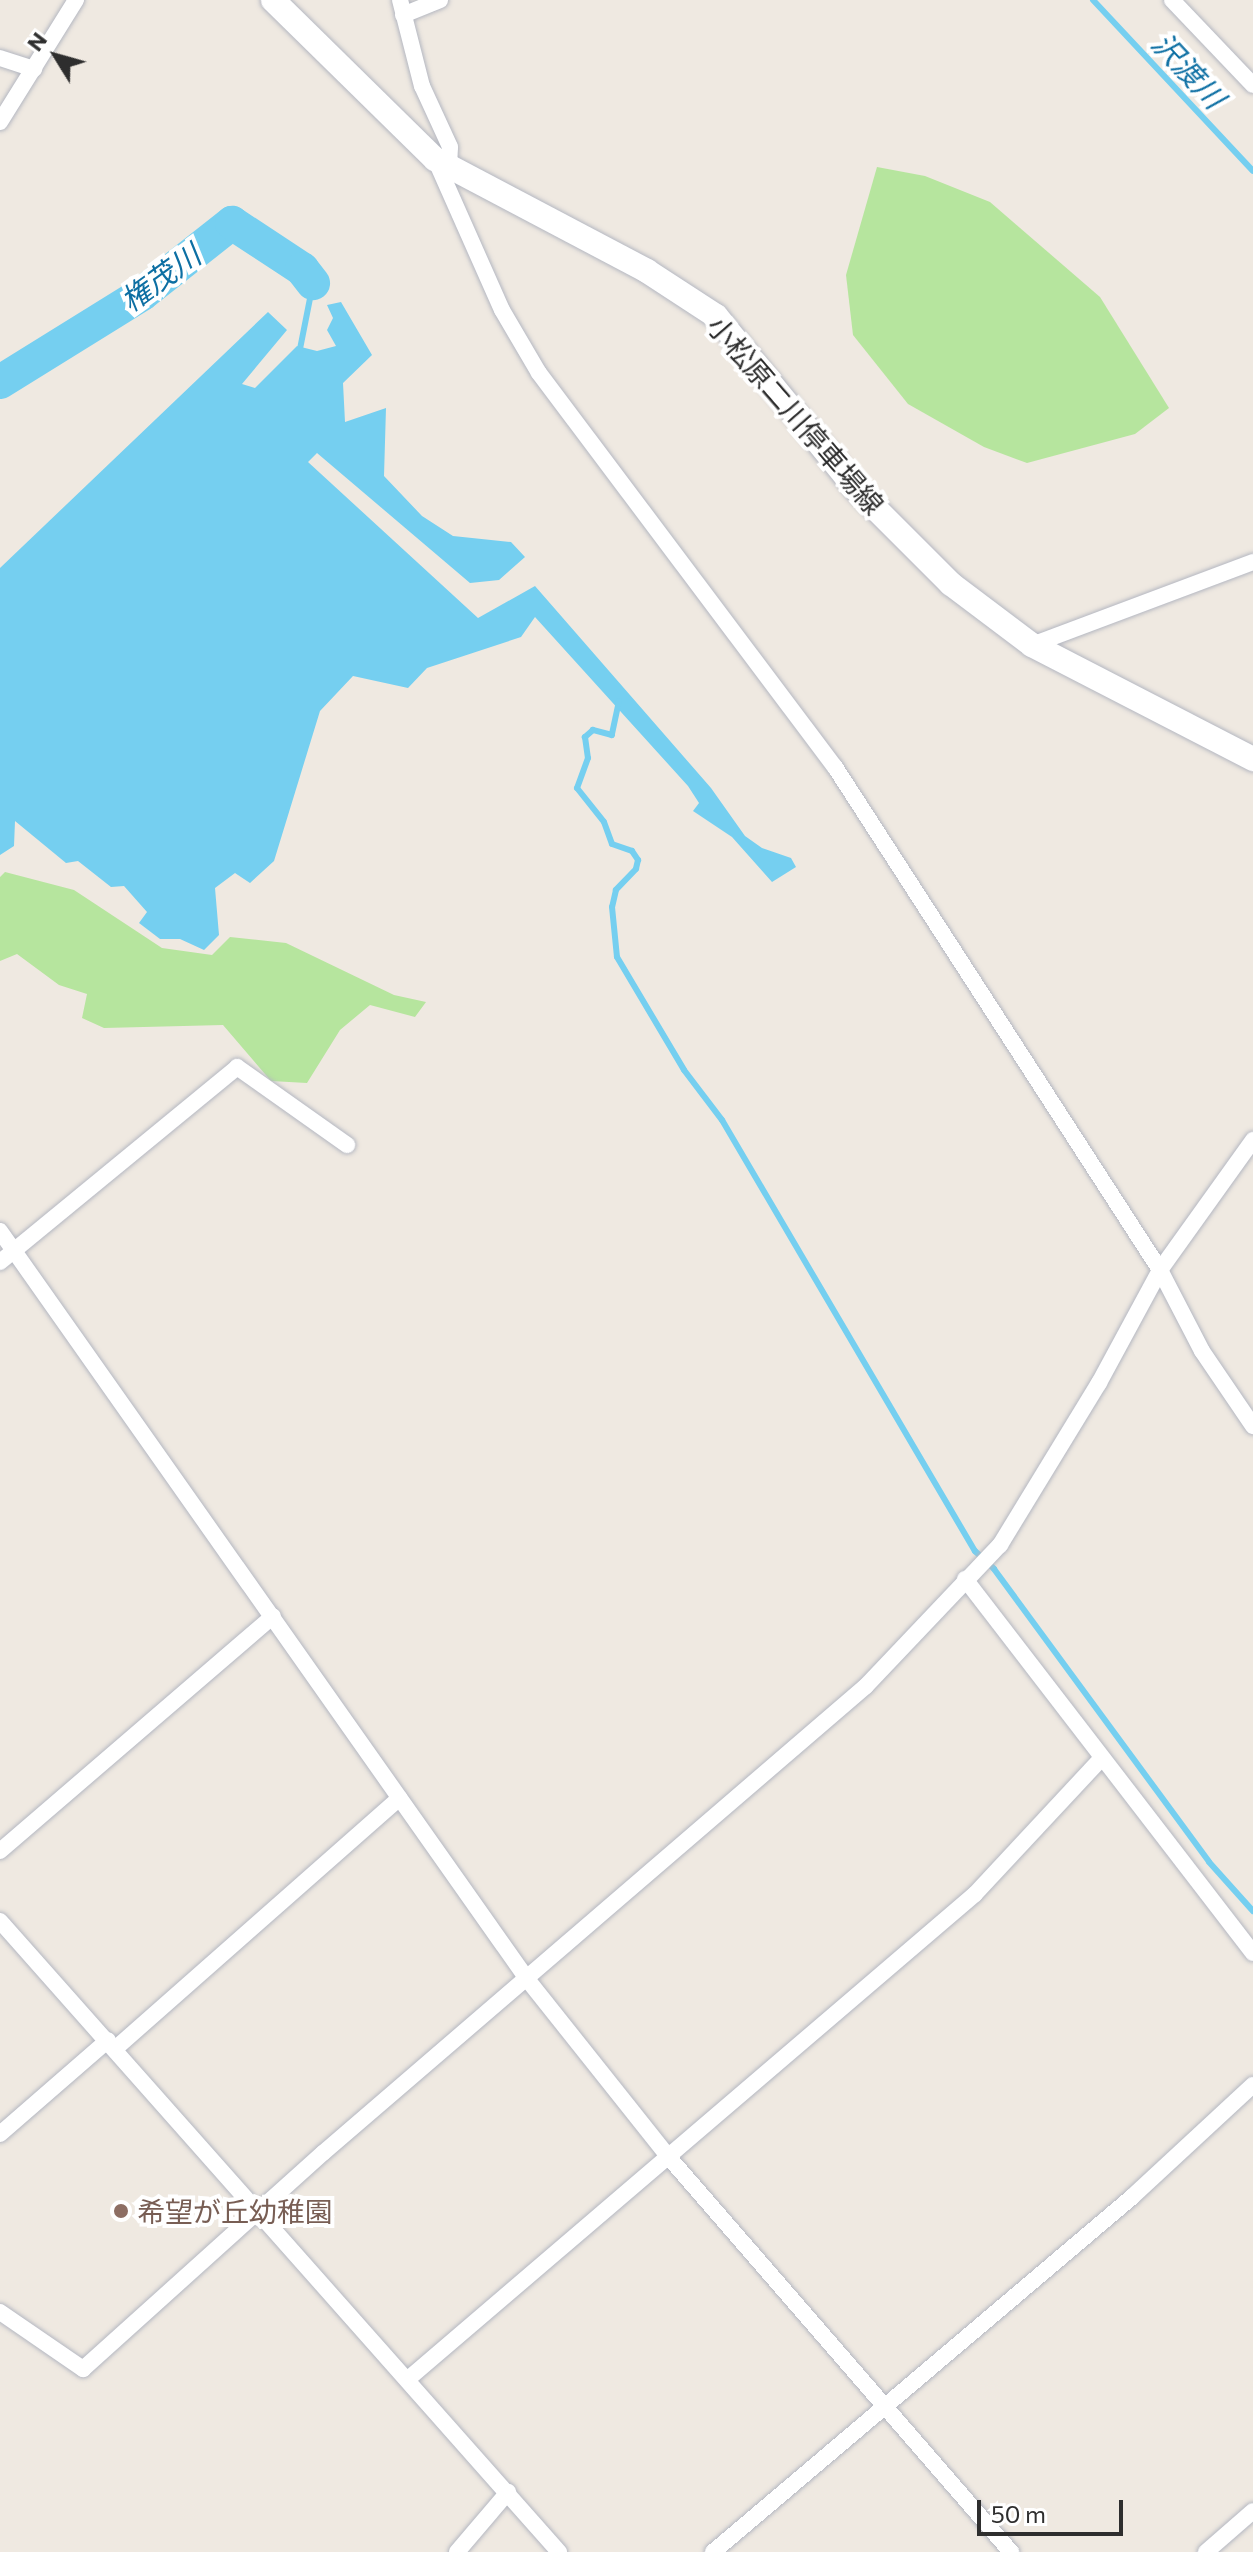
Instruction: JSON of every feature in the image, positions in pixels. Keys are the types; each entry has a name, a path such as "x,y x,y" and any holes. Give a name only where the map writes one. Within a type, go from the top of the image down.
{"main road":[{"name":"小松原二川停車場線","path":"273,0 442,162 647,271 716,316 856,489 951,584 1032,645 1253,759"}],"street":[{"path":"0,122 76,0"},
{"path":"440,0 402,7 422,86 450,147 442,162 502,310 539,373 835,767 1160,1270 1202,1351 1253,1426"},
{"path":"1172,0 1253,85"},
{"path":"0,58 34,69"},
{"path":"1032,645 1253,562"},
{"path":"0,1262 237,1067 347,1145"},
{"path":"0,2312 83,2369 866,1686 992,1553 1099,1383 1160,1270 1253,1140"},
{"path":"0,1231 527,1979 666,2154 1011,2552"},
{"path":"969,1575 1100,1760 1253,1953"},
{"path":"0,1851 273,1616"},
{"path":"408,2379 666,2154 975,1894 1100,1760"},
{"path":"0,2134 112,2044 400,1798"},
{"path":"0,1921 261,2211 559,2552"},
{"path":"713,2552 884,2402 1132,2197 1253,2085"},
{"path":"457,2552 508,2492"},
{"path":"1206,2552 1253,2511"}],"green space":[{"path":"877,167 925,176 990,202 1100,297 1169,408 1135,434 1027,463 984,447 908,404 853,335 846,275"},
{"path":"5,872 74,890 162,948 212,955 230,937 286,943 394,995 426,1002 415,1017 370,1005 340,1030 307,1083 271,1081 223,1025 104,1028 82,1018 87,994 59,985 17,954 0,961 0,877"}],"water":[{"path":"341,302 372,355 343,383 345,422 386,408 384,476 422,516 453,536 511,542 525,557 499,580 470,583 317,453 308,462 478,618 535,586 711,788 745,836 762,848 791,858 796,867 772,882 732,837 693,811 699,803 688,786 535,617 521,637 427,668 408,688 353,676 320,711 274,861 250,883 235,873 215,888 219,935 204,950 180,939 160,939 139,923 147,912 124,886 111,887 78,861 66,863 15,821 14,846 0,855 0,568 268,312 287,330 242,384 255,388 297,346 317,351 336,346 327,330 333,318 327,305"}],"waterway":[{"name":"沢渡川","path":"1093,0 1253,171"},
{"name":"権茂川","path":"0,382 142,294 232,223 302,269 313,283"},
{"path":"299,354 313,283"},
{"path":"619,701 612,735 593,730 585,737 588,758 577,788 604,822 612,844 632,851 638,860 636,869 616,890 612,907 617,957 684,1070 722,1120 975,1551 994,1569 1209,1862 1253,1911"}],"place":[{"name":"希望が丘幼稚園","path":"121,2211"}]}
